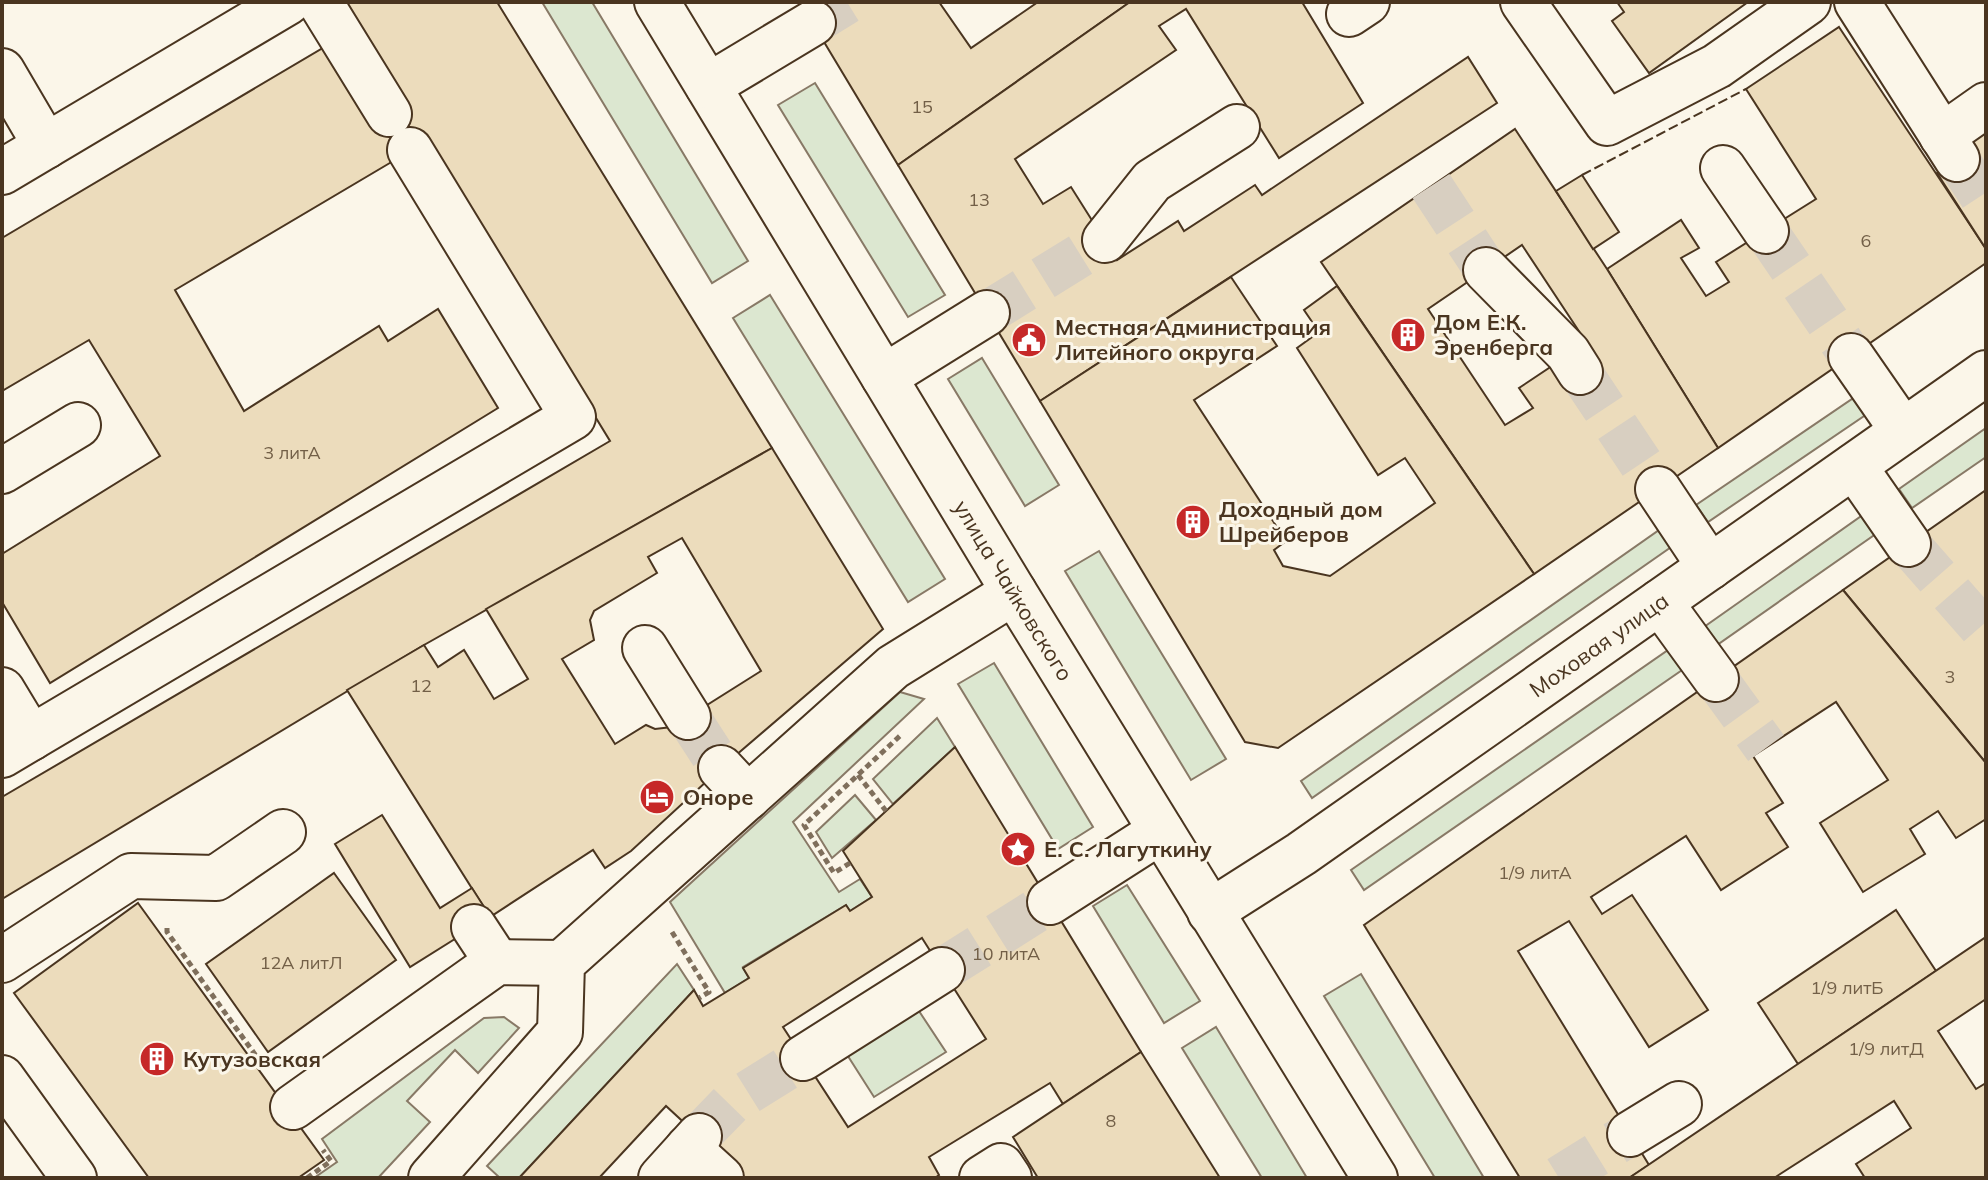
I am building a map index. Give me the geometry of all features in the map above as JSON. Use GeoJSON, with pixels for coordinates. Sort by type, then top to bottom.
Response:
{"type":"FeatureCollection","features":[{"type":"Feature","properties":{"kind":"street"},"geometry":{"type":"LineString","coordinates":[[2,172],[288,2]]}},
{"type":"Feature","properties":{"kind":"street"},"geometry":{"type":"LineString","coordinates":[[2,690],[17,746],[573,417],[320,2]]}},
{"type":"Feature","properties":{"kind":"street","name":"улица Чайковского"},"geometry":{"type":"LineString","coordinates":[[657,2],[1014,592],[1375,1178]]}},
{"type":"Feature","properties":{"kind":"street"},"geometry":{"type":"LineString","coordinates":[[1523,2],[1607,123],[1717,66],[1808,2]]}},
{"type":"Feature","properties":{"kind":"street"},"geometry":{"type":"LineString","coordinates":[[1857,2],[1950,147],[1986,105]]}},
{"type":"Feature","properties":{"kind":"street"},"geometry":{"type":"LineString","coordinates":[[708,86],[813,23]]}},
{"type":"Feature","properties":{"kind":"street"},"geometry":{"type":"LineString","coordinates":[[2,71],[46,146]]}},
{"type":"Feature","properties":{"kind":"street"},"geometry":{"type":"LineString","coordinates":[[1105,240],[1152,181],[1237,127]]}},
{"type":"Feature","properties":{"kind":"street"},"geometry":{"type":"LineString","coordinates":[[1723,168],[1766,231]]}},
{"type":"Feature","properties":{"kind":"street"},"geometry":{"type":"LineString","coordinates":[[1486,270],[1568,353],[1580,372]]}},
{"type":"Feature","properties":{"kind":"street"},"geometry":{"type":"LineString","coordinates":[[884,377],[987,313]]}},
{"type":"Feature","properties":{"kind":"street"},"geometry":{"type":"LineString","coordinates":[[1851,356],[1903,431]]}},
{"type":"Feature","properties":{"kind":"street","name":"Моховая улица"},"geometry":{"type":"LineString","coordinates":[[1210,912],[1301,854],[1986,373]]}},
{"type":"Feature","properties":{"kind":"street"},"geometry":{"type":"LineString","coordinates":[[2,471],[78,425]]}},
{"type":"Feature","properties":{"kind":"street"},"geometry":{"type":"LineString","coordinates":[[1854,466],[1908,544]]}},
{"type":"Feature","properties":{"kind":"street"},"geometry":{"type":"LineString","coordinates":[[1658,489],[1710,567]]}},
{"type":"Feature","properties":{"kind":"street"},"geometry":{"type":"LineString","coordinates":[[431,1178],[560,1032],[562,963],[646,889],[735,782],[893,667],[1014,592]]}},
{"type":"Feature","properties":{"kind":"street"},"geometry":{"type":"LineString","coordinates":[[1660,602],[1716,679]]}},
{"type":"Feature","properties":{"kind":"street"},"geometry":{"type":"LineString","coordinates":[[645,648],[688,717]]}},
{"type":"Feature","properties":{"kind":"street"},"geometry":{"type":"LineString","coordinates":[[1050,902],[1161,831]]}},
{"type":"Feature","properties":{"kind":"street"},"geometry":{"type":"LineString","coordinates":[[2,960],[131,876],[216,878],[283,832]]}},
{"type":"Feature","properties":{"kind":"street"},"geometry":{"type":"LineString","coordinates":[[293,1107],[486,944],[562,963]]}},
{"type":"Feature","properties":{"kind":"street"},"geometry":{"type":"LineString","coordinates":[[803,1058],[942,970]]}},
{"type":"Feature","properties":{"kind":"street"},"geometry":{"type":"LineString","coordinates":[[2,1078],[74,1178]]}},
{"type":"Feature","properties":{"kind":"street"},"geometry":{"type":"LineString","coordinates":[[1630,1134],[1679,1104]]}},
{"type":"Feature","properties":{"kind":"street"},"geometry":{"type":"LineString","coordinates":[[683,1154],[721,1178]]}},
{"type":"Feature","properties":{"kind":"street"},"geometry":{"type":"LineString","coordinates":[[982,1178],[1001,1166],[1009,1178]]}},
{"type":"Feature","properties":{"kind":"path"},"geometry":{"type":"LineString","coordinates":[[850,863],[834,873],[804,825],[903,732]]}},
{"type":"Feature","properties":{"kind":"path"},"geometry":{"type":"LineString","coordinates":[[858,775],[886,811]]}},
{"type":"Feature","properties":{"kind":"path"},"geometry":{"type":"LineString","coordinates":[[170,877],[167,932],[331,1161],[307,1178]]}},
{"type":"Feature","properties":{"kind":"path"},"geometry":{"type":"LineString","coordinates":[[646,889],[709,992],[699,998]]}},
{"type":"Feature","properties":{"kind":"green space"},"geometry":{"type":"Polygon","coordinates":[[[542,2],[592,2],[748,261],[712,283],[542,2]]]}},
{"type":"Feature","properties":{"kind":"green space"},"geometry":{"type":"Polygon","coordinates":[[[815,83],[945,295],[908,317],[778,105],[815,83]]]}},
{"type":"Feature","properties":{"kind":"green space"},"geometry":{"type":"Polygon","coordinates":[[[770,295],[945,579],[908,602],[733,318],[770,295]]]}},
{"type":"Feature","properties":{"kind":"green space"},"geometry":{"type":"Polygon","coordinates":[[[982,358],[1059,485],[1025,506],[948,379],[982,358]]]}},
{"type":"Feature","properties":{"kind":"green space"},"geometry":{"type":"Polygon","coordinates":[[[1855,397],[1867,414],[1708,522],[1696,505],[1855,397]]]}},
{"type":"Feature","properties":{"kind":"green space"},"geometry":{"type":"Polygon","coordinates":[[[1986,428],[1986,457],[1912,508],[1899,489],[1986,428]]]}},
{"type":"Feature","properties":{"kind":"green space"},"geometry":{"type":"Polygon","coordinates":[[[1867,512],[1880,531],[1717,645],[1704,627],[1867,512]]]}},
{"type":"Feature","properties":{"kind":"green space"},"geometry":{"type":"Polygon","coordinates":[[[1662,528],[1674,545],[1312,798],[1301,781],[1662,528]]]}},
{"type":"Feature","properties":{"kind":"green space"},"geometry":{"type":"Polygon","coordinates":[[[1099,551],[1226,759],[1191,780],[1065,571],[1099,551]]]}},
{"type":"Feature","properties":{"kind":"green space"},"geometry":{"type":"Polygon","coordinates":[[[1671,648],[1685,668],[1364,890],[1351,870],[1671,648]]]}},
{"type":"Feature","properties":{"kind":"green space"},"geometry":{"type":"Polygon","coordinates":[[[994,663],[1093,827],[1058,849],[958,684],[994,663]]]}},
{"type":"Feature","properties":{"kind":"green space"},"geometry":{"type":"Polygon","coordinates":[[[900,692],[924,699],[793,822],[839,892],[860,879],[872,897],[850,911],[846,905],[743,967],[749,978],[725,993],[670,902],[900,692]]]}},
{"type":"Feature","properties":{"kind":"green space"},"geometry":{"type":"Polygon","coordinates":[[[937,718],[955,747],[893,804],[873,779],[937,718]]]}},
{"type":"Feature","properties":{"kind":"green space"},"geometry":{"type":"Polygon","coordinates":[[[855,795],[876,820],[832,858],[816,832],[855,795]]]}},
{"type":"Feature","properties":{"kind":"green space"},"geometry":{"type":"Polygon","coordinates":[[[1127,885],[1200,1001],[1164,1023],[1093,906],[1127,885]]]}},
{"type":"Feature","properties":{"kind":"green space"},"geometry":{"type":"Polygon","coordinates":[[[677,964],[694,990],[519,1178],[500,1178],[487,1166],[677,964]]]}},
{"type":"Feature","properties":{"kind":"green space"},"geometry":{"type":"Polygon","coordinates":[[[1361,974],[1484,1178],[1435,1178],[1324,996],[1361,974]]]}},
{"type":"Feature","properties":{"kind":"green space"},"geometry":{"type":"Polygon","coordinates":[[[917,1008],[946,1052],[874,1097],[846,1053],[917,1008]]]}},
{"type":"Feature","properties":{"kind":"green space"},"geometry":{"type":"Polygon","coordinates":[[[504,1017],[519,1028],[478,1073],[455,1050],[407,1101],[430,1122],[378,1178],[314,1178],[337,1162],[322,1139],[484,1018],[504,1017]]]}},
{"type":"Feature","properties":{"kind":"green space"},"geometry":{"type":"Polygon","coordinates":[[[1216,1027],[1307,1178],[1262,1178],[1182,1048],[1216,1027]]]}},
{"type":"Feature","properties":{"kind":"building"},"geometry":{"type":"Polygon","coordinates":[[[342,2],[497,2],[772,448],[424,645],[2,899],[2,797],[610,441],[427,141],[175,290],[244,411],[379,326],[388,341],[438,309],[498,408],[50,683],[2,602],[2,554],[160,456],[89,340],[2,391],[2,238],[326,46],[342,2]]]}},
{"type":"Feature","properties":{"kind":"building"},"geometry":{"type":"Polygon","coordinates":[[[800,2],[939,2],[971,48],[1038,2],[1130,2],[898,165],[800,2]]]}},
{"type":"Feature","properties":{"kind":"building"},"geometry":{"type":"Polygon","coordinates":[[[1130,2],[1302,2],[1363,103],[1279,158],[1186,9],[1159,26],[1176,50],[1015,159],[1043,204],[1071,187],[1117,260],[1178,221],[1184,231],[1255,185],[1262,195],[1468,57],[1497,103],[1040,401],[898,165],[1130,2]]]}},
{"type":"Feature","properties":{"kind":"building"},"geometry":{"type":"Polygon","coordinates":[[[1617,2],[1748,2],[1649,73],[1612,21],[1624,12],[1617,2]]]}},
{"type":"Feature","properties":{"kind":"building"},"geometry":{"type":"Polygon","coordinates":[[[1839,27],[1986,249],[1986,263],[1718,448],[1607,269],[1681,220],[1699,248],[1681,258],[1706,296],[1729,282],[1716,262],[1816,199],[1746,89],[1839,27]]]}},
{"type":"Feature","properties":{"kind":"building"},"geometry":{"type":"Polygon","coordinates":[[[1986,127],[1986,249],[1937,173],[1974,148],[1971,136],[1986,127]]]}},
{"type":"Feature","properties":{"kind":"building","name":"Дом Е.К. Эренберга"},"geometry":{"type":"Polygon","coordinates":[[[1515,129],[1607,269],[1718,448],[1534,574],[1321,262],[1515,129]],[[1522,245],[1428,309],[1505,425],[1533,408],[1519,388],[1558,362],[1598,360],[1522,245]]]}},
{"type":"Feature","properties":{"kind":"building"},"geometry":{"type":"Polygon","coordinates":[[[1582,175],[1619,232],[1593,249],[1556,191],[1582,175]]]}},
{"type":"Feature","properties":{"kind":"building","name":"Доходный дом Шрейберов"},"geometry":{"type":"Polygon","coordinates":[[[1231,277],[1277,346],[1194,400],[1286,541],[1274,550],[1283,566],[1330,576],[1435,503],[1405,458],[1378,475],[1297,348],[1319,332],[1304,310],[1337,286],[1534,574],[1278,748],[1245,742],[1040,401],[1231,277]]]}},
{"type":"Feature","properties":{"kind":"building"},"geometry":{"type":"Polygon","coordinates":[[[772,448],[883,629],[721,768],[631,851],[605,868],[593,850],[490,917],[347,690],[424,645],[438,667],[464,650],[494,699],[528,679],[486,609],[772,448]],[[682,538],[648,557],[657,573],[594,611],[590,620],[594,640],[562,659],[615,744],[646,725],[655,729],[672,727],[761,671],[682,538]]]}},
{"type":"Feature","properties":{"kind":"building"},"geometry":{"type":"Polygon","coordinates":[[[1986,490],[1986,763],[1843,590],[1986,490]]]}},
{"type":"Feature","properties":{"kind":"building"},"geometry":{"type":"Polygon","coordinates":[[[1843,590],[1986,763],[1986,819],[1956,838],[1938,811],[1910,829],[1925,854],[1863,892],[1820,823],[1888,780],[1836,702],[1753,756],[1783,803],[1766,813],[1788,847],[1721,890],[1686,836],[1591,897],[1602,914],[1632,895],[1708,1010],[1649,1047],[1569,921],[1518,951],[1649,1165],[1629,1178],[1520,1178],[1364,925],[1843,590]]]}},
{"type":"Feature","properties":{"kind":"building"},"geometry":{"type":"Polygon","coordinates":[[[955,747],[1141,1052],[1063,1104],[1050,1083],[929,1157],[939,1175],[935,1178],[744,1178],[666,1106],[599,1178],[519,1178],[694,990],[703,1006],[749,978],[743,968],[846,905],[850,911],[872,897],[843,851],[955,747]],[[922,938],[783,1027],[848,1127],[986,1039],[922,938]]]}},
{"type":"Feature","properties":{"kind":"building"},"geometry":{"type":"Polygon","coordinates":[[[382,815],[440,908],[472,888],[488,913],[458,937],[410,967],[335,844],[382,815]]]}},
{"type":"Feature","properties":{"kind":"building"},"geometry":{"type":"Polygon","coordinates":[[[334,873],[396,960],[268,1052],[206,964],[334,873]]]}},
{"type":"Feature","properties":{"kind":"building","name":"Кутузовская"},"geometry":{"type":"Polygon","coordinates":[[[138,903],[324,1160],[298,1178],[149,1178],[14,993],[138,903]]]}},
{"type":"Feature","properties":{"kind":"building"},"geometry":{"type":"Polygon","coordinates":[[[1896,910],[1936,971],[1798,1064],[1758,1003],[1896,910]]]}},
{"type":"Feature","properties":{"kind":"building"},"geometry":{"type":"Polygon","coordinates":[[[1986,937],[1986,999],[1938,1031],[1976,1089],[1986,1083],[1986,1178],[1865,1178],[1856,1164],[1911,1128],[1894,1101],[1774,1178],[1629,1178],[1986,937]]]}},
{"type":"Feature","properties":{"kind":"building"},"geometry":{"type":"Polygon","coordinates":[[[1141,1052],[1220,1178],[1038,1178],[1013,1137],[1141,1052]]]}},
{"type":"Feature","properties":{"kind":"tunnel"},"geometry":{"type":"LineString","coordinates":[[813,23],[847,2]]}},
{"type":"Feature","properties":{"kind":"tunnel"},"geometry":{"type":"LineString","coordinates":[[1957,159],[1986,203]]}},
{"type":"Feature","properties":{"kind":"tunnel"},"geometry":{"type":"LineString","coordinates":[[1431,186],[1486,270]]}},
{"type":"Feature","properties":{"kind":"tunnel"},"geometry":{"type":"LineString","coordinates":[[1766,231],[1851,356]]}},
{"type":"Feature","properties":{"kind":"tunnel"},"geometry":{"type":"LineString","coordinates":[[987,313],[1105,240]]}},
{"type":"Feature","properties":{"kind":"tunnel"},"geometry":{"type":"LineString","coordinates":[[1580,372],[1658,489]]}},
{"type":"Feature","properties":{"kind":"tunnel"},"geometry":{"type":"LineString","coordinates":[[1908,544],[1986,633]]}},
{"type":"Feature","properties":{"kind":"tunnel"},"geometry":{"type":"LineString","coordinates":[[1716,679],[1766,748]]}},
{"type":"Feature","properties":{"kind":"tunnel"},"geometry":{"type":"LineString","coordinates":[[688,717],[721,768]]}},
{"type":"Feature","properties":{"kind":"tunnel"},"geometry":{"type":"LineString","coordinates":[[942,970],[1050,902]]}},
{"type":"Feature","properties":{"kind":"tunnel"},"geometry":{"type":"LineString","coordinates":[[699,1136],[731,1103],[803,1058]]}},
{"type":"Feature","properties":{"kind":"tunnel"},"geometry":{"type":"LineString","coordinates":[[1559,1178],[1630,1134]]}},
{"type":"Feature","properties":{"kind":"fence"},"geometry":{"type":"LineString","coordinates":[[1582,175],[1746,89]]}},
{"type":"Feature","properties":{"kind":"place","name":"Дом Е.К. Эренберга"},"geometry":{"type":"Point","coordinates":[1408,335]}},
{"type":"Feature","properties":{"kind":"place","name":"Местная Администрация Литейного округа"},"geometry":{"type":"Point","coordinates":[1029,340]}},
{"type":"Feature","properties":{"kind":"place","name":"Доходный дом Шрейберов"},"geometry":{"type":"Point","coordinates":[1193,522]}},
{"type":"Feature","properties":{"kind":"place","name":"Оноре"},"geometry":{"type":"Point","coordinates":[657,797]}},
{"type":"Feature","properties":{"kind":"place","name":"Е. С. Лагуткину"},"geometry":{"type":"Point","coordinates":[1018,849]}},
{"type":"Feature","properties":{"kind":"place","name":"Кутузовская"},"geometry":{"type":"Point","coordinates":[157,1059]}}]}
